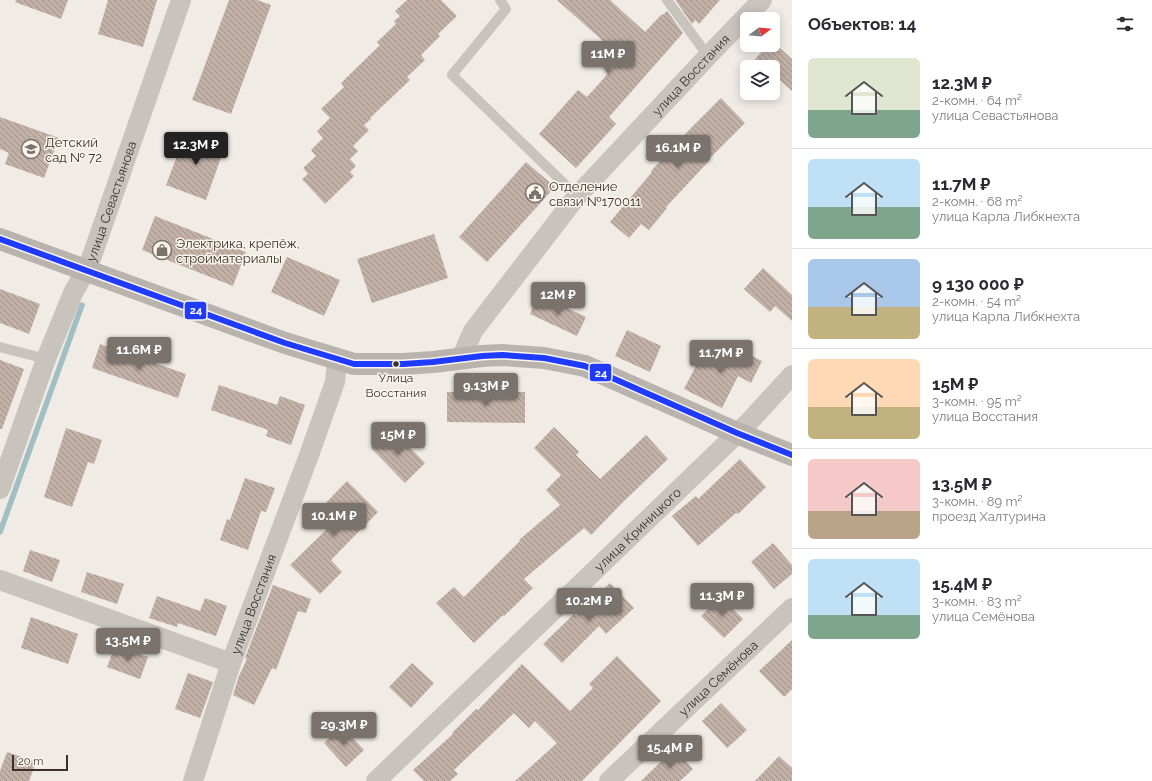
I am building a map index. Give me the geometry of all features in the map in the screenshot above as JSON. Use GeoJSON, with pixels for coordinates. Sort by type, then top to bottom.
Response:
{"type":"FeatureCollection","features":[{"type":"Feature","properties":{"kind":"main road"},"geometry":{"type":"LineString","coordinates":[[0,239],[285,343],[354,364],[391,365],[496,356],[523,356],[565,361],[585,366],[737,433],[792,455]]}},
{"type":"Feature","properties":{"kind":"street","name":"улица Севастьянова"},"geometry":{"type":"LineString","coordinates":[[0,489],[46,359],[73,293],[86,270],[182,0]]}},
{"type":"Feature","properties":{"kind":"street","name":"улица Восстания"},"geometry":{"type":"LineString","coordinates":[[461,359],[473,331],[577,196],[762,0]]}},
{"type":"Feature","properties":{"kind":"street","name":"улица Восстания"},"geometry":{"type":"LineString","coordinates":[[193,781],[231,663],[335,382],[337,360]]}},
{"type":"Feature","properties":{"kind":"street","name":"улица Криницкого"},"geometry":{"type":"LineString","coordinates":[[376,781],[748,423],[792,374]]}},
{"type":"Feature","properties":{"kind":"street"},"geometry":{"type":"LineString","coordinates":[[0,580],[231,663]]}},
{"type":"Feature","properties":{"kind":"street","name":"улица Семёнова"},"geometry":{"type":"LineString","coordinates":[[609,781],[792,608]]}},
{"type":"Feature","properties":{"kind":"lane"},"geometry":{"type":"LineString","coordinates":[[500,0],[506,9],[452,75],[577,196]]}},
{"type":"Feature","properties":{"kind":"lane"},"geometry":{"type":"LineString","coordinates":[[667,0],[708,56]]}},
{"type":"Feature","properties":{"kind":"lane"},"geometry":{"type":"LineString","coordinates":[[0,347],[46,359]]}},
{"type":"Feature","properties":{"kind":"building"},"geometry":{"type":"Polygon","coordinates":[[[16,0],[68,0],[61,19],[15,2],[16,0]]]}},
{"type":"Feature","properties":{"kind":"building"},"geometry":{"type":"Polygon","coordinates":[[[108,0],[157,0],[143,47],[98,34],[108,0]]]}},
{"type":"Feature","properties":{"kind":"building"},"geometry":{"type":"Polygon","coordinates":[[[229,0],[257,0],[271,5],[231,114],[192,100],[229,0]]]}},
{"type":"Feature","properties":{"kind":"building"},"geometry":{"type":"Polygon","coordinates":[[[407,0],[441,0],[457,16],[438,34],[440,36],[421,55],[425,60],[407,77],[410,80],[364,125],[369,130],[353,146],[358,151],[350,159],[356,166],[350,172],[354,176],[325,204],[302,179],[308,174],[303,168],[316,156],[311,150],[323,138],[317,131],[330,118],[321,109],[344,87],[341,83],[380,45],[377,42],[396,24],[394,21],[400,16],[395,11],[407,0]]]}},
{"type":"Feature","properties":{"kind":"building"},"geometry":{"type":"Polygon","coordinates":[[[557,0],[610,0],[645,32],[662,14],[663,15],[667,11],[683,33],[609,117],[616,124],[576,168],[539,134],[578,90],[587,97],[622,58],[557,0]]]}},
{"type":"Feature","properties":{"kind":"building"},"geometry":{"type":"Polygon","coordinates":[[[676,0],[720,0],[699,24],[695,20],[692,24],[676,0]]]}},
{"type":"Feature","properties":{"kind":"building"},"geometry":{"type":"Polygon","coordinates":[[[780,48],[792,59],[792,91],[780,80],[780,60],[755,59],[762,52],[780,52],[780,48]]]}},
{"type":"Feature","properties":{"kind":"building"},"geometry":{"type":"Polygon","coordinates":[[[721,98],[745,123],[708,160],[709,161],[666,207],[667,208],[649,230],[641,224],[629,238],[610,222],[652,172],[651,171],[721,98]]]}},
{"type":"Feature","properties":{"kind":"building"},"geometry":{"type":"Polygon","coordinates":[[[0,117],[59,138],[44,178],[5,164],[9,153],[0,149],[0,117]]]}},
{"type":"Feature","properties":{"kind":"building"},"geometry":{"type":"Polygon","coordinates":[[[186,132],[225,146],[206,200],[166,185],[186,132]]]}},
{"type":"Feature","properties":{"kind":"building"},"geometry":{"type":"Polygon","coordinates":[[[526,162],[555,187],[487,262],[459,237],[526,162]]]}},
{"type":"Feature","properties":{"kind":"building"},"geometry":{"type":"Polygon","coordinates":[[[155,216],[246,252],[233,286],[142,250],[155,216]]]}},
{"type":"Feature","properties":{"kind":"building"},"geometry":{"type":"Polygon","coordinates":[[[434,234],[448,278],[372,303],[357,259],[434,234]]]}},
{"type":"Feature","properties":{"kind":"building"},"geometry":{"type":"Polygon","coordinates":[[[287,257],[340,280],[324,316],[271,292],[287,257]]]}},
{"type":"Feature","properties":{"kind":"building"},"geometry":{"type":"Polygon","coordinates":[[[763,268],[792,295],[792,321],[775,306],[770,312],[744,289],[763,268]]]}},
{"type":"Feature","properties":{"kind":"building"},"geometry":{"type":"Polygon","coordinates":[[[0,289],[40,304],[29,334],[0,323],[0,289]]]}},
{"type":"Feature","properties":{"kind":"building"},"geometry":{"type":"Polygon","coordinates":[[[538,295],[586,317],[577,336],[530,314],[538,295]]]}},
{"type":"Feature","properties":{"kind":"building"},"geometry":{"type":"Polygon","coordinates":[[[627,330],[661,346],[650,372],[615,356],[627,330]]]}},
{"type":"Feature","properties":{"kind":"building"},"geometry":{"type":"Polygon","coordinates":[[[100,344],[186,374],[178,398],[92,368],[100,344]]]}},
{"type":"Feature","properties":{"kind":"building"},"geometry":{"type":"Polygon","coordinates":[[[727,344],[762,361],[751,383],[738,376],[722,408],[684,389],[704,350],[720,358],[727,344]]]}},
{"type":"Feature","properties":{"kind":"building"},"geometry":{"type":"Polygon","coordinates":[[[0,360],[24,369],[2,429],[0,429],[0,360]]]}},
{"type":"Feature","properties":{"kind":"building"},"geometry":{"type":"Polygon","coordinates":[[[219,385],[277,405],[280,396],[305,405],[291,445],[266,436],[268,430],[211,410],[219,385]]]}},
{"type":"Feature","properties":{"kind":"building"},"geometry":{"type":"Polygon","coordinates":[[[447,392],[525,392],[525,423],[447,422],[447,392]]]}},
{"type":"Feature","properties":{"kind":"building"},"geometry":{"type":"Polygon","coordinates":[[[554,427],[579,452],[576,455],[600,479],[646,435],[668,459],[591,535],[584,528],[524,579],[533,588],[474,643],[436,603],[454,587],[464,597],[520,541],[519,540],[560,505],[546,490],[561,475],[534,448],[554,427]]]}},
{"type":"Feature","properties":{"kind":"building"},"geometry":{"type":"Polygon","coordinates":[[[66,428],[102,440],[94,464],[88,462],[72,507],[44,497],[66,428]]]}},
{"type":"Feature","properties":{"kind":"building"},"geometry":{"type":"Polygon","coordinates":[[[391,428],[425,463],[405,483],[371,448],[391,428]]]}},
{"type":"Feature","properties":{"kind":"building"},"geometry":{"type":"Polygon","coordinates":[[[740,459],[766,487],[738,514],[736,513],[698,546],[672,516],[696,496],[698,499],[740,459]]]}},
{"type":"Feature","properties":{"kind":"building"},"geometry":{"type":"Polygon","coordinates":[[[245,478],[275,488],[266,512],[261,511],[248,550],[220,540],[227,519],[230,520],[245,478]]]}},
{"type":"Feature","properties":{"kind":"building"},"geometry":{"type":"Polygon","coordinates":[[[347,481],[378,512],[331,560],[342,572],[320,594],[290,565],[332,524],[319,510],[347,481]]]}},
{"type":"Feature","properties":{"kind":"building"},"geometry":{"type":"Polygon","coordinates":[[[773,543],[792,565],[792,574],[774,589],[751,562],[773,543]]]}},
{"type":"Feature","properties":{"kind":"building"},"geometry":{"type":"Polygon","coordinates":[[[30,550],[60,560],[52,582],[23,571],[30,550]]]}},
{"type":"Feature","properties":{"kind":"building"},"geometry":{"type":"Polygon","coordinates":[[[87,572],[124,584],[117,604],[81,592],[87,572]]]}},
{"type":"Feature","properties":{"kind":"building"},"geometry":{"type":"Polygon","coordinates":[[[610,583],[634,608],[606,634],[599,626],[562,663],[543,644],[574,614],[576,616],[610,583]]]}},
{"type":"Feature","properties":{"kind":"building"},"geometry":{"type":"Polygon","coordinates":[[[273,585],[311,599],[306,613],[298,611],[276,670],[272,668],[254,705],[233,695],[239,676],[247,659],[245,658],[273,585]]]}},
{"type":"Feature","properties":{"kind":"building"},"geometry":{"type":"Polygon","coordinates":[[[157,596],[200,611],[205,598],[227,606],[216,636],[178,623],[177,627],[149,618],[157,596]]]}},
{"type":"Feature","properties":{"kind":"building"},"geometry":{"type":"Polygon","coordinates":[[[721,597],[743,619],[724,638],[701,616],[721,597]]]}},
{"type":"Feature","properties":{"kind":"building"},"geometry":{"type":"Polygon","coordinates":[[[31,617],[78,634],[68,664],[21,648],[31,617]]]}},
{"type":"Feature","properties":{"kind":"building"},"geometry":{"type":"Polygon","coordinates":[[[792,640],[792,689],[784,697],[759,671],[792,640]]]}},
{"type":"Feature","properties":{"kind":"building"},"geometry":{"type":"Polygon","coordinates":[[[115,646],[148,657],[140,679],[107,667],[115,646]]]}},
{"type":"Feature","properties":{"kind":"building"},"geometry":{"type":"Polygon","coordinates":[[[617,656],[661,701],[582,781],[515,781],[557,743],[535,721],[529,728],[514,713],[454,770],[458,774],[450,781],[424,781],[413,770],[453,734],[452,733],[476,709],[478,710],[522,664],[570,711],[593,688],[589,684],[617,656]]]}},
{"type":"Feature","properties":{"kind":"building"},"geometry":{"type":"Polygon","coordinates":[[[412,663],[434,683],[411,708],[389,687],[412,663]]]}},
{"type":"Feature","properties":{"kind":"building"},"geometry":{"type":"Polygon","coordinates":[[[188,673],[213,682],[200,718],[175,709],[188,673]]]}},
{"type":"Feature","properties":{"kind":"building"},"geometry":{"type":"Polygon","coordinates":[[[721,703],[747,730],[727,748],[702,721],[721,703]]]}},
{"type":"Feature","properties":{"kind":"building"},"geometry":{"type":"Polygon","coordinates":[[[342,726],[364,750],[346,767],[324,743],[342,726]]]}},
{"type":"Feature","properties":{"kind":"building"},"geometry":{"type":"Polygon","coordinates":[[[674,749],[693,769],[680,781],[641,781],[674,749]]]}},
{"type":"Feature","properties":{"kind":"building"},"geometry":{"type":"Polygon","coordinates":[[[7,752],[36,762],[29,781],[0,781],[0,771],[7,752]]]}},
{"type":"Feature","properties":{"kind":"building"},"geometry":{"type":"Polygon","coordinates":[[[779,756],[792,768],[792,781],[755,781],[779,756]]]}},
{"type":"Feature","properties":{"kind":"waterway"},"geometry":{"type":"LineString","coordinates":[[0,532],[82,305]]}},
{"type":"Feature","properties":{"kind":"transit line","name":"24"},"geometry":{"type":"LineString","coordinates":[[0,239],[285,343],[354,364],[403,364],[502,355],[544,358],[585,366],[737,433],[792,455]]}},
{"type":"Feature","properties":{"kind":"place","name":"Детский сад № 72"},"geometry":{"type":"Point","coordinates":[31,149]}},
{"type":"Feature","properties":{"kind":"place","name":"Отделение связи №170011"},"geometry":{"type":"Point","coordinates":[535,193]}},
{"type":"Feature","properties":{"kind":"place","name":"Электрика, крепёж, стройматериалы"},"geometry":{"type":"Point","coordinates":[162,250]}},
{"type":"Feature","properties":{"kind":"place","name":"Улица Восстания"},"geometry":{"type":"Point","coordinates":[396,364]}}]}
